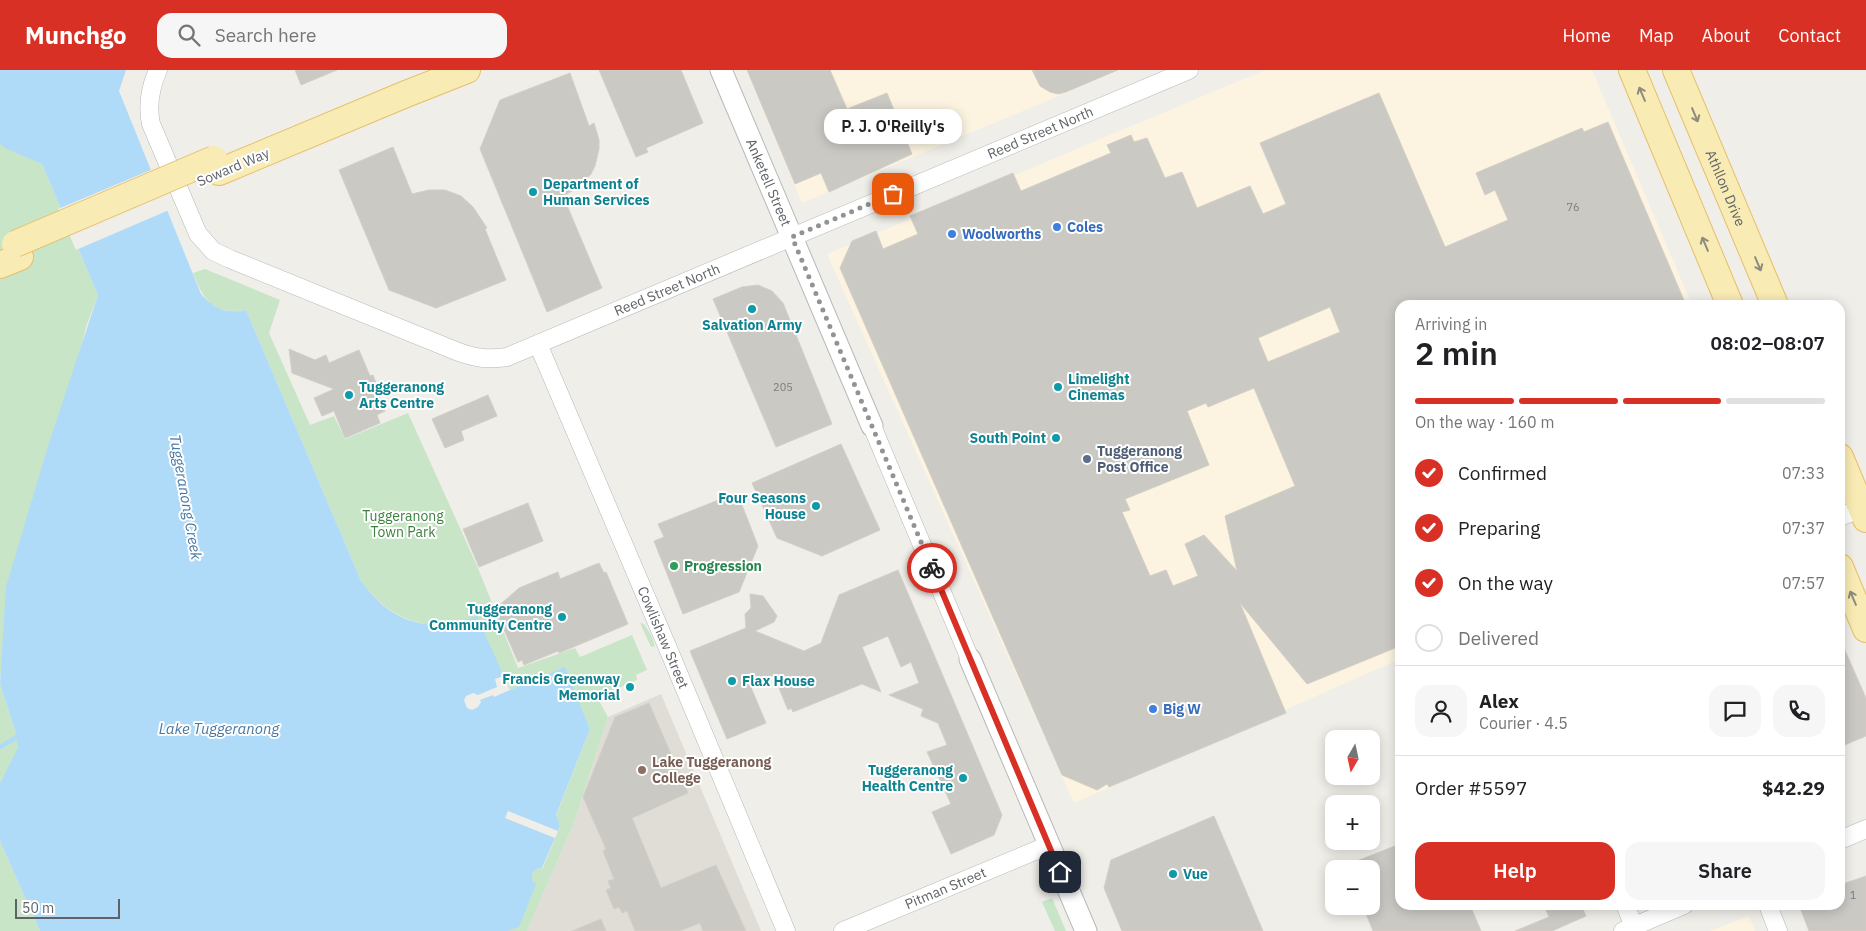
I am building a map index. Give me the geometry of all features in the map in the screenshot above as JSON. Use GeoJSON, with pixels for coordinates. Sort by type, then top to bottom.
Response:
{"type":"FeatureCollection","features":[{"type":"Feature","properties":{"kind":"main road","name":"Soward Way"},"geometry":{"type":"LineString","coordinates":[[9,254],[216,166],[425,70]]}},
{"type":"Feature","properties":{"kind":"main road","name":"Soward Way"},"geometry":{"type":"LineString","coordinates":[[216,166],[467,70]]}},
{"type":"Feature","properties":{"kind":"main road"},"geometry":{"type":"LineString","coordinates":[[1632,70],[1728,300]]}},
{"type":"Feature","properties":{"kind":"main road","name":"Athllon Drive"},"geometry":{"type":"LineString","coordinates":[[1676,70],[1773,300]]}},
{"type":"Feature","properties":{"kind":"main road"},"geometry":{"type":"LineString","coordinates":[[1845,472],[1858,512]]}},
{"type":"Feature","properties":{"kind":"main road"},"geometry":{"type":"LineString","coordinates":[[1845,579],[1866,629]]}},
{"type":"Feature","properties":{"kind":"street","name":"Reed Street North"},"geometry":{"type":"LineString","coordinates":[[158,70],[149,99],[148,111],[151,124],[198,234],[214,250],[230,259],[456,351],[481,359],[507,357],[1189,70]]}},
{"type":"Feature","properties":{"kind":"street","name":"Anketell Street"},"geometry":{"type":"LineString","coordinates":[[721,70],[1086,931]]}},
{"type":"Feature","properties":{"kind":"street","name":"Cowlishaw Street"},"geometry":{"type":"LineString","coordinates":[[538,344],[786,931]]}},
{"type":"Feature","properties":{"kind":"street"},"geometry":{"type":"LineString","coordinates":[[1845,838],[1866,828]]}},
{"type":"Feature","properties":{"kind":"street","name":"Pitman Street"},"geometry":{"type":"LineString","coordinates":[[842,931],[1049,845]]}},
{"type":"Feature","properties":{"kind":"street"},"geometry":{"type":"LineString","coordinates":[[1626,910],[1629,929],[1673,910]]}},
{"type":"Feature","properties":{"kind":"street"},"geometry":{"type":"LineString","coordinates":[[1770,910],[1778,931]]}},
{"type":"Feature","properties":{"kind":"shaded area"},"geometry":{"type":"Polygon","coordinates":[[[746,70],[1121,70],[802,203],[746,70]]]}},
{"type":"Feature","properties":{"kind":"shaded area"},"geometry":{"type":"Polygon","coordinates":[[[1265,70],[1592,70],[1690,300],[1395,300],[1395,661],[1074,803],[827,254],[1265,70]]]}},
{"type":"Feature","properties":{"kind":"shaded area","name":"Lake Tuggeranong College"},"geometry":{"type":"Polygon","coordinates":[[[661,694],[761,931],[527,931],[574,823],[608,717],[661,694]]]}},
{"type":"Feature","properties":{"kind":"shaded area"},"geometry":{"type":"Polygon","coordinates":[[[1749,916],[1755,931],[1710,931],[1749,916]]]}},
{"type":"Feature","properties":{"kind":"green space"},"geometry":{"type":"Polygon","coordinates":[[[0,70],[98,295],[86,327],[0,677],[0,70]]]}},
{"type":"Feature","properties":{"kind":"green space","name":"Tuggeranong Town Park"},"geometry":{"type":"Polygon","coordinates":[[[205,269],[280,300],[269,333],[310,425],[334,416],[345,439],[408,413],[478,568],[518,668],[575,648],[580,657],[632,635],[647,670],[636,675],[637,680],[597,697],[608,717],[574,823],[527,931],[509,931],[519,927],[534,882],[532,873],[536,869],[543,868],[560,826],[556,816],[590,729],[565,668],[510,690],[503,676],[459,623],[443,625],[416,622],[392,611],[371,593],[361,581],[246,310],[225,310],[211,304],[201,291],[193,273],[205,269]]]}},
{"type":"Feature","properties":{"kind":"green space"},"geometry":{"type":"Polygon","coordinates":[[[640,623],[644,624],[655,646],[651,647],[640,623]]]}},
{"type":"Feature","properties":{"kind":"green space"},"geometry":{"type":"Polygon","coordinates":[[[0,684],[19,748],[0,783],[0,684]]]}},
{"type":"Feature","properties":{"kind":"green space"},"geometry":{"type":"Polygon","coordinates":[[[0,841],[40,931],[0,931],[0,841]]]}},
{"type":"Feature","properties":{"kind":"green space"},"geometry":{"type":"Polygon","coordinates":[[[1052,898],[1066,931],[1055,931],[1042,902],[1052,898]]]}},
{"type":"Feature","properties":{"kind":"water","name":"Lake Tuggeranong"},"geometry":{"type":"Polygon","coordinates":[[[0,70],[126,70],[119,91],[201,294],[216,307],[226,311],[246,310],[361,581],[373,596],[386,607],[399,616],[412,621],[442,624],[477,616],[510,690],[565,667],[590,729],[556,815],[560,826],[542,868],[536,869],[532,873],[532,880],[536,884],[519,927],[509,931],[40,931],[0,841],[0,783],[18,748],[15,730],[0,684],[6,587],[48,446],[98,295],[42,164],[0,144],[0,70]]]}},
{"type":"Feature","properties":{"kind":"pier"},"geometry":{"type":"Polygon","coordinates":[[[153,169],[169,210],[76,250],[58,209],[153,169]]]}},
{"type":"Feature","properties":{"kind":"pier"},"geometry":{"type":"Polygon","coordinates":[[[503,676],[510,690],[494,697],[493,695],[480,700],[481,702],[478,707],[472,710],[467,708],[464,700],[466,696],[473,693],[478,695],[497,687],[495,679],[503,676]]]}},
{"type":"Feature","properties":{"kind":"pier"},"geometry":{"type":"Polygon","coordinates":[[[508,811],[558,831],[555,838],[505,818],[508,811]]]}},
{"type":"Feature","properties":{"kind":"building"},"geometry":{"type":"Polygon","coordinates":[[[295,70],[337,70],[301,85],[295,70]]]}},
{"type":"Feature","properties":{"kind":"building"},"geometry":{"type":"Polygon","coordinates":[[[599,70],[681,70],[703,123],[646,148],[648,152],[636,157],[599,70]]]}},
{"type":"Feature","properties":{"kind":"building"},"geometry":{"type":"Polygon","coordinates":[[[747,70],[830,70],[847,109],[887,93],[912,154],[829,192],[821,173],[795,184],[747,70]]]}},
{"type":"Feature","properties":{"kind":"building"},"geometry":{"type":"Polygon","coordinates":[[[1032,70],[1118,70],[1058,94],[1040,86],[1032,70]]]}},
{"type":"Feature","properties":{"kind":"building"},"geometry":{"type":"Polygon","coordinates":[[[570,73],[589,126],[594,123],[599,140],[599,149],[591,174],[579,187],[563,196],[602,288],[547,312],[480,149],[500,100],[570,73]]]}},
{"type":"Feature","properties":{"kind":"building","name":"South Point"},"geometry":{"type":"Polygon","coordinates":[[[1379,93],[1445,247],[1508,220],[1495,190],[1485,195],[1476,173],[1582,128],[1584,132],[1608,122],[1684,300],[1395,300],[1395,648],[1307,684],[1240,603],[1286,713],[1109,787],[1107,784],[1097,790],[1062,775],[840,268],[852,241],[876,231],[883,249],[918,234],[910,216],[1013,173],[1021,191],[1111,153],[1107,145],[1131,135],[1134,142],[1147,138],[1165,178],[1182,172],[1197,208],[1250,186],[1263,214],[1286,204],[1260,143],[1379,93]],[[1330,307],[1258,338],[1268,362],[1340,332],[1330,307]],[[1254,388],[1208,407],[1206,403],[1187,411],[1209,465],[1125,499],[1130,510],[1122,512],[1150,576],[1166,570],[1173,586],[1198,576],[1185,544],[1204,535],[1237,571],[1225,516],[1295,486],[1254,388]]]}},
{"type":"Feature","properties":{"kind":"building"},"geometry":{"type":"Polygon","coordinates":[[[393,147],[412,194],[429,190],[445,190],[461,196],[473,207],[487,228],[485,229],[506,280],[436,308],[389,290],[339,170],[393,147]]]}},
{"type":"Feature","properties":{"kind":"building"},"geometry":{"type":"Polygon","coordinates":[[[758,285],[772,291],[783,303],[832,424],[776,447],[713,299],[742,287],[758,285]]]}},
{"type":"Feature","properties":{"kind":"building","name":"Tuggeranong Arts Centre"},"geometry":{"type":"Polygon","coordinates":[[[289,349],[315,360],[326,355],[329,363],[359,350],[370,376],[373,375],[377,386],[375,387],[385,411],[377,415],[380,423],[345,438],[334,411],[322,416],[314,398],[334,389],[292,373],[289,349]]]}},
{"type":"Feature","properties":{"kind":"building"},"geometry":{"type":"Polygon","coordinates":[[[488,395],[497,416],[461,431],[464,440],[445,448],[432,419],[488,395]]]}},
{"type":"Feature","properties":{"kind":"building","name":"Four Seasons House"},"geometry":{"type":"Polygon","coordinates":[[[841,444],[880,530],[822,556],[777,538],[752,483],[841,444]]]}},
{"type":"Feature","properties":{"kind":"building"},"geometry":{"type":"Polygon","coordinates":[[[731,495],[734,503],[740,500],[758,546],[739,592],[683,614],[654,541],[664,537],[658,524],[731,495]]]}},
{"type":"Feature","properties":{"kind":"building"},"geometry":{"type":"Polygon","coordinates":[[[528,503],[543,541],[479,567],[463,529],[528,503]]]}},
{"type":"Feature","properties":{"kind":"building","name":"Tuggeranong Community Centre"},"geometry":{"type":"Polygon","coordinates":[[[599,563],[604,573],[606,572],[628,624],[559,653],[558,651],[524,665],[522,660],[518,662],[495,609],[519,588],[558,572],[560,579],[599,563]]]}},
{"type":"Feature","properties":{"kind":"building"},"geometry":{"type":"Polygon","coordinates":[[[898,570],[1002,815],[994,835],[951,854],[932,812],[951,804],[927,752],[947,745],[938,723],[921,716],[923,709],[889,695],[919,683],[911,662],[901,667],[888,636],[862,647],[881,692],[862,684],[793,712],[791,708],[788,710],[774,676],[750,685],[766,723],[727,739],[690,651],[746,628],[745,614],[751,608],[750,594],[763,596],[777,616],[774,622],[755,631],[804,651],[821,643],[839,595],[898,570]]]}},
{"type":"Feature","properties":{"kind":"building"},"geometry":{"type":"Polygon","coordinates":[[[1845,650],[1866,698],[1866,736],[1845,745],[1845,650]]]}},
{"type":"Feature","properties":{"kind":"building"},"geometry":{"type":"Polygon","coordinates":[[[649,703],[688,793],[632,818],[661,888],[716,865],[746,931],[703,931],[700,923],[680,931],[635,931],[627,911],[622,913],[619,907],[614,909],[606,890],[611,888],[608,881],[614,879],[603,851],[606,849],[583,797],[615,717],[649,703]]]}},
{"type":"Feature","properties":{"kind":"building","name":"Vue"},"geometry":{"type":"Polygon","coordinates":[[[1214,816],[1263,931],[1122,931],[1104,888],[1111,860],[1214,816]]]}},
{"type":"Feature","properties":{"kind":"building"},"geometry":{"type":"Polygon","coordinates":[[[1395,846],[1395,910],[1472,910],[1481,931],[1373,931],[1367,915],[1380,915],[1380,860],[1359,860],[1395,846]]]}},
{"type":"Feature","properties":{"kind":"building"},"geometry":{"type":"Polygon","coordinates":[[[1866,876],[1866,931],[1809,931],[1801,910],[1845,910],[1845,883],[1866,876]]]}},
{"type":"Feature","properties":{"kind":"building"},"geometry":{"type":"Polygon","coordinates":[[[1546,910],[1583,910],[1586,916],[1552,931],[1515,931],[1549,917],[1546,910]]]}},
{"type":"Feature","properties":{"kind":"building"},"geometry":{"type":"Polygon","coordinates":[[[601,919],[606,931],[572,931],[601,919]]]}},
{"type":"Feature","properties":{"kind":"waterway"},"geometry":{"type":"LineString","coordinates":[[0,747],[20,735]]}},
{"type":"Feature","properties":{"kind":"way so far"},"geometry":{"type":"LineString","coordinates":[[893,194],[792,237],[932,568]]}},
{"type":"Feature","properties":{"kind":"place","name":"Department of Human Services"},"geometry":{"type":"Point","coordinates":[533,192]}},
{"type":"Feature","properties":{"kind":"place","name":"P. J. O'Reilly's"},"geometry":{"type":"Point","coordinates":[893,194]}},
{"type":"Feature","properties":{"kind":"place","name":"Coles"},"geometry":{"type":"Point","coordinates":[1057,227]}},
{"type":"Feature","properties":{"kind":"place","name":"Woolworths"},"geometry":{"type":"Point","coordinates":[952,234]}},
{"type":"Feature","properties":{"kind":"place","name":"Salvation Army"},"geometry":{"type":"Point","coordinates":[752,309]}},
{"type":"Feature","properties":{"kind":"place","name":"Limelight Cinemas"},"geometry":{"type":"Point","coordinates":[1058,387]}},
{"type":"Feature","properties":{"kind":"place","name":"Tuggeranong Arts Centre"},"geometry":{"type":"Point","coordinates":[349,395]}},
{"type":"Feature","properties":{"kind":"place","name":"South Point"},"geometry":{"type":"Point","coordinates":[1056,438]}},
{"type":"Feature","properties":{"kind":"place","name":"Tuggeranong Post Office"},"geometry":{"type":"Point","coordinates":[1087,459]}},
{"type":"Feature","properties":{"kind":"place","name":"Four Seasons House"},"geometry":{"type":"Point","coordinates":[816,506]}},
{"type":"Feature","properties":{"kind":"place","name":"Progression"},"geometry":{"type":"Point","coordinates":[674,566]}},
{"type":"Feature","properties":{"kind":"place","name":"Tuggeranong Community Centre"},"geometry":{"type":"Point","coordinates":[562,617]}},
{"type":"Feature","properties":{"kind":"place","name":"Flax House"},"geometry":{"type":"Point","coordinates":[732,681]}},
{"type":"Feature","properties":{"kind":"place","name":"Francis Greenway Memorial"},"geometry":{"type":"Point","coordinates":[630,687]}},
{"type":"Feature","properties":{"kind":"place","name":"Big W"},"geometry":{"type":"Point","coordinates":[1153,709]}},
{"type":"Feature","properties":{"kind":"place","name":"Lake Tuggeranong College"},"geometry":{"type":"Point","coordinates":[642,770]}},
{"type":"Feature","properties":{"kind":"place","name":"Tuggeranong Health Centre"},"geometry":{"type":"Point","coordinates":[963,778]}},
{"type":"Feature","properties":{"kind":"place","name":"Vue"},"geometry":{"type":"Point","coordinates":[1173,874]}},
{"type":"Feature","properties":{"kind":"route"},"geometry":{"type":"LineString","coordinates":[[932,568],[1060,872]]}},
{"type":"Feature","properties":{"kind":"water label","name":"Tuggeranong Creek"},"geometry":{"type":"Point","coordinates":[186,497]}}]}
